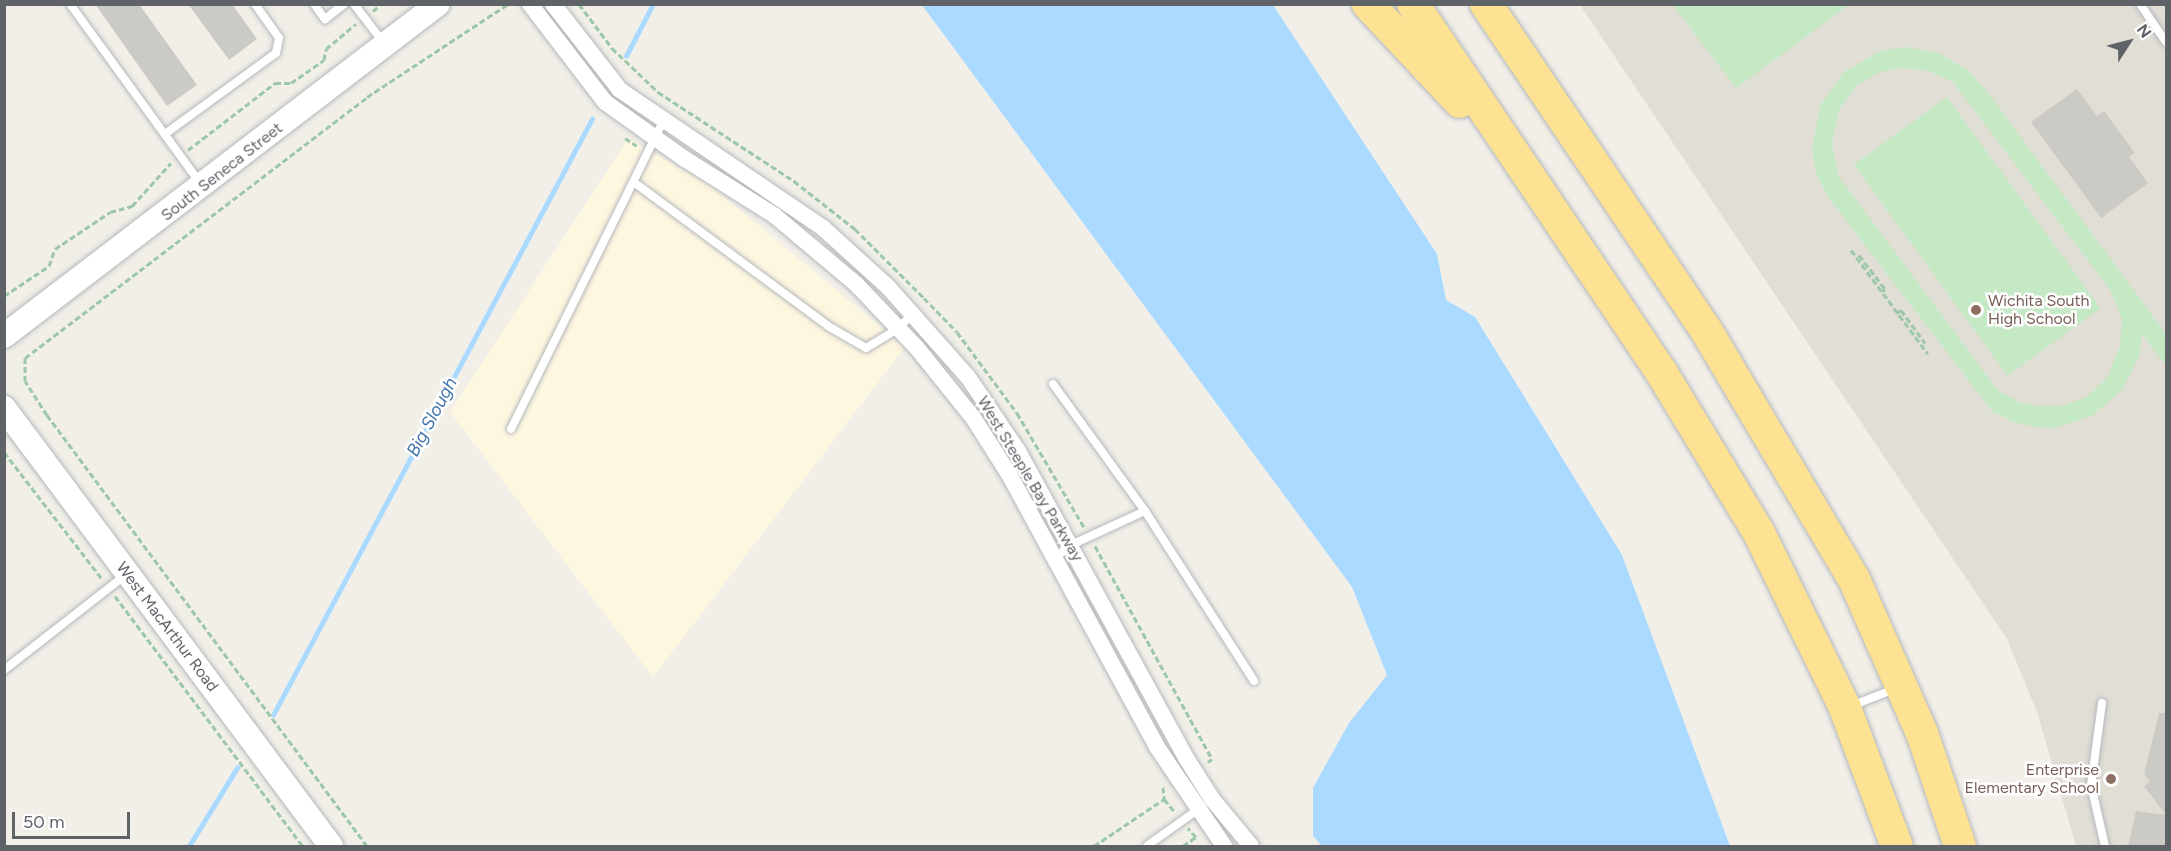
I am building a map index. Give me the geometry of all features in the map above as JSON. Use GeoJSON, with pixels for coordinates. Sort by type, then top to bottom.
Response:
{"type":"FeatureCollection","features":[{"type":"Feature","properties":{"kind":"highway"},"geometry":{"type":"LineString","coordinates":[[1368,4],[1525,170]]}},
{"type":"Feature","properties":{"kind":"highway"},"geometry":{"type":"LineString","coordinates":[[1413,4],[1663,375],[1759,533],[1845,708],[1897,846]]}},
{"type":"Feature","properties":{"kind":"highway"},"geometry":{"type":"LineString","coordinates":[[1486,4],[1706,330],[1794,472],[1854,579],[1922,733],[1960,846]]}},
{"type":"Feature","properties":{"kind":"highway"},"geometry":{"type":"LineString","coordinates":[[1499,4],[1532,73]]}},
{"type":"Feature","properties":{"kind":"street","name":"South Seneca Street"},"geometry":{"type":"LineString","coordinates":[[4,336],[438,4]]}},
{"type":"Feature","properties":{"kind":"street","name":"West Steeple Bay Parkway"},"geometry":{"type":"LineString","coordinates":[[531,4],[605,102],[652,146],[774,215],[857,285],[898,329],[974,419],[1055,558],[1177,779],[1224,846]]}},
{"type":"Feature","properties":{"kind":"street","name":"West Steeple Bay Parkway"},"geometry":{"type":"LineString","coordinates":[[553,4],[620,90],[823,228],[912,313],[994,412],[1071,545],[1193,770],[1212,799],[1251,846]]}},
{"type":"Feature","properties":{"kind":"street","name":"West MacArthur Road"},"geometry":{"type":"LineString","coordinates":[[4,408],[119,581],[331,846]]}},
{"type":"Feature","properties":{"kind":"lane"},"geometry":{"type":"LineString","coordinates":[[70,4],[203,186]]}},
{"type":"Feature","properties":{"kind":"lane"},"geometry":{"type":"LineString","coordinates":[[165,134],[276,53],[279,38],[255,4]]}},
{"type":"Feature","properties":{"kind":"lane"},"geometry":{"type":"LineString","coordinates":[[314,4],[325,19],[344,4]]}},
{"type":"Feature","properties":{"kind":"lane"},"geometry":{"type":"LineString","coordinates":[[354,4],[385,45]]}},
{"type":"Feature","properties":{"kind":"lane"},"geometry":{"type":"LineString","coordinates":[[2140,4],[2166,42]]}},
{"type":"Feature","properties":{"kind":"lane"},"geometry":{"type":"LineString","coordinates":[[512,429],[635,183],[663,121]]}},
{"type":"Feature","properties":{"kind":"lane"},"geometry":{"type":"LineString","coordinates":[[635,183],[828,326],[866,348],[898,329],[912,313]]}},
{"type":"Feature","properties":{"kind":"lane"},"geometry":{"type":"LineString","coordinates":[[1053,384],[1145,511],[1254,681]]}},
{"type":"Feature","properties":{"kind":"lane"},"geometry":{"type":"LineString","coordinates":[[1055,558],[1071,545],[1145,511]]}},
{"type":"Feature","properties":{"kind":"lane"},"geometry":{"type":"LineString","coordinates":[[4,670],[119,581]]}},
{"type":"Feature","properties":{"kind":"lane"},"geometry":{"type":"LineString","coordinates":[[1845,708],[1901,687]]}},
{"type":"Feature","properties":{"kind":"lane"},"geometry":{"type":"LineString","coordinates":[[2102,703],[2091,785],[2105,846]]}},
{"type":"Feature","properties":{"kind":"lane"},"geometry":{"type":"LineString","coordinates":[[1147,846],[1212,799]]}},
{"type":"Feature","properties":{"kind":"path"},"geometry":{"type":"LineString","coordinates":[[367,846],[47,415],[25,381],[25,358],[367,97],[508,4]]}},
{"type":"Feature","properties":{"kind":"path"},"geometry":{"type":"LineString","coordinates":[[579,4],[612,48],[658,92],[794,181],[855,229],[944,318],[1017,413],[1090,537],[1212,759],[1193,770]]}},
{"type":"Feature","properties":{"kind":"path"},"geometry":{"type":"LineString","coordinates":[[622,134],[652,146]]}},
{"type":"Feature","properties":{"kind":"path"},"geometry":{"type":"LineString","coordinates":[[1851,250],[1928,354]]}},
{"type":"Feature","properties":{"kind":"path"},"geometry":{"type":"LineString","coordinates":[[1859,255],[1885,289],[1882,291]]}},
{"type":"Feature","properties":{"kind":"path"},"geometry":{"type":"LineString","coordinates":[[1898,313],[1901,310],[1925,343]]}},
{"type":"Feature","properties":{"kind":"path"},"geometry":{"type":"LineString","coordinates":[[4,452],[119,581],[303,846]]}},
{"type":"Feature","properties":{"kind":"path"},"geometry":{"type":"LineString","coordinates":[[1158,777],[1163,787],[1177,779]]}},
{"type":"Feature","properties":{"kind":"path"},"geometry":{"type":"LineString","coordinates":[[1094,846],[1164,799]]}},
{"type":"Feature","properties":{"kind":"shaded area","name":"Wichita South High School"},"geometry":{"type":"Polygon","coordinates":[[[1580,5],[2166,5],[2166,846],[2076,846],[2037,712],[2007,639],[1580,5]]]}},
{"type":"Feature","properties":{"kind":"shaded area"},"geometry":{"type":"Polygon","coordinates":[[[628,139],[706,182],[905,347],[653,677],[450,412],[628,139]]]}},
{"type":"Feature","properties":{"kind":"green space"},"geometry":{"type":"Polygon","coordinates":[[[1673,5],[1849,5],[1736,88],[1673,5]]]}},
{"type":"Feature","properties":{"kind":"green space"},"geometry":{"type":"Polygon","coordinates":[[[1905,47],[1938,53],[1968,70],[1986,90],[2166,334],[2166,361],[2164,363],[2142,334],[2139,356],[2122,390],[2092,416],[2054,428],[2013,422],[1992,411],[1828,197],[1816,174],[1812,147],[1821,104],[1844,72],[1880,51],[1905,47]],[[1902,68],[1880,72],[1856,86],[1839,110],[1832,144],[1839,177],[1998,390],[2018,402],[2038,406],[2063,406],[2086,397],[2107,378],[2120,346],[2122,319],[2110,290],[1953,82],[1929,71],[1902,68]]]}},
{"type":"Feature","properties":{"kind":"green space"},"geometry":{"type":"Polygon","coordinates":[[[1947,97],[2100,308],[2007,376],[1854,165],[1947,97]]]}},
{"type":"Feature","properties":{"kind":"water"},"geometry":{"type":"Polygon","coordinates":[[[922,5],[1273,5],[1437,254],[1446,300],[1475,317],[1622,555],[1730,846],[1322,846],[1313,836],[1313,788],[1349,723],[1387,675],[1352,587],[922,5]]]}},
{"type":"Feature","properties":{"kind":"building"},"geometry":{"type":"Polygon","coordinates":[[[95,4],[139,4],[197,85],[167,106],[95,4]]]}},
{"type":"Feature","properties":{"kind":"building"},"geometry":{"type":"Polygon","coordinates":[[[188,4],[232,4],[257,39],[229,60],[188,4]]]}},
{"type":"Feature","properties":{"kind":"building"},"geometry":{"type":"Polygon","coordinates":[[[2077,89],[2097,116],[2104,111],[2135,153],[2129,157],[2148,183],[2101,218],[2031,122],[2077,89]]]}},
{"type":"Feature","properties":{"kind":"building"},"geometry":{"type":"Polygon","coordinates":[[[2159,713],[2166,713],[2166,815],[2144,786],[2150,782],[2144,774],[2159,713]]]}},
{"type":"Feature","properties":{"kind":"building"},"geometry":{"type":"Polygon","coordinates":[[[2136,811],[2166,815],[2166,846],[2128,846],[2136,811]]]}},
{"type":"Feature","properties":{"kind":"waterway","name":"Big Slough"},"geometry":{"type":"LineString","coordinates":[[626,56],[653,4]]}},
{"type":"Feature","properties":{"kind":"waterway","name":"Big Slough"},"geometry":{"type":"LineString","coordinates":[[273,715],[592,119]]}},
{"type":"Feature","properties":{"kind":"waterway","name":"Big Slough"},"geometry":{"type":"LineString","coordinates":[[189,846],[237,768]]}},
{"type":"Feature","properties":{"kind":"place","name":"Wichita South High School"},"geometry":{"type":"Point","coordinates":[1976,310]}},
{"type":"Feature","properties":{"kind":"place","name":"Enterprise Elementary School"},"geometry":{"type":"Point","coordinates":[2111,779]}}]}
